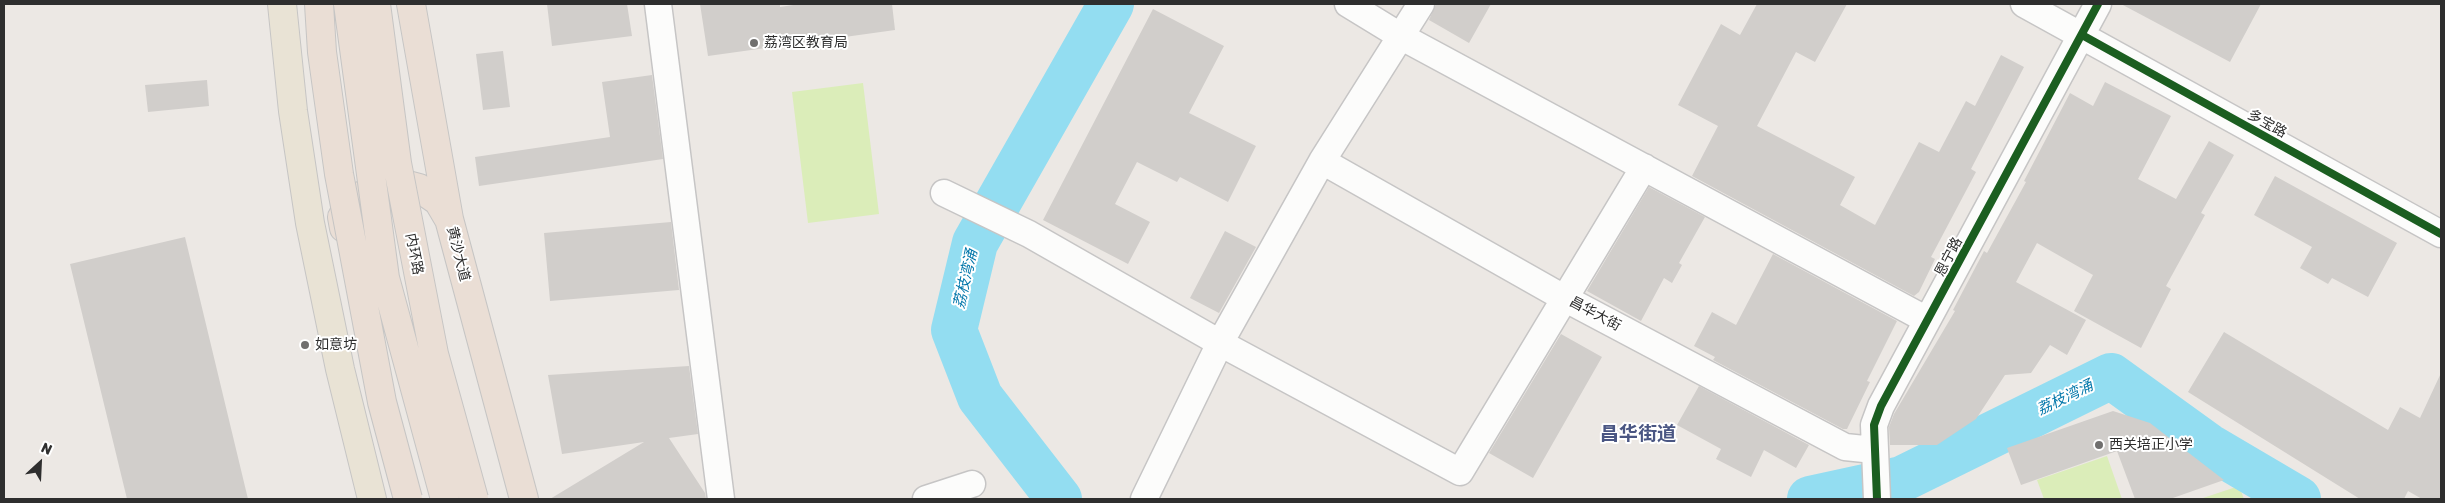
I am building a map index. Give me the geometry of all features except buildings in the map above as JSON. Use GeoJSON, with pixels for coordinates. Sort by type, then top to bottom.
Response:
{"type":"FeatureCollection","features":[{"type":"Feature","properties":{"kind":"highway"},"geometry":{"type":"LineString","coordinates":[[317,4],[339,174],[382,402],[408,499]]}},
{"type":"Feature","properties":{"kind":"highway"},"geometry":{"type":"LineString","coordinates":[[348,4],[385,278],[444,499]]}},
{"type":"Feature","properties":{"kind":"highway","name":"内环路"},"geometry":{"type":"LineString","coordinates":[[376,4],[397,163],[434,354],[474,499]]}},
{"type":"Feature","properties":{"kind":"highway","name":"黄沙大道"},"geometry":{"type":"LineString","coordinates":[[411,4],[449,219],[524,499]]}},
{"type":"Feature","properties":{"kind":"highway"},"geometry":{"type":"LineString","coordinates":[[404,499],[375,386],[342,217],[356,198],[367,192],[383,186],[404,184],[420,188],[438,201],[449,219]]}},
{"type":"Feature","properties":{"kind":"main road"},"geometry":{"type":"LineString","coordinates":[[282,4],[293,111],[310,223],[340,369],[372,499]]}},
{"type":"Feature","properties":{"kind":"main road"},"geometry":{"type":"LineString","coordinates":[[317,4],[320,65],[342,217]]}},
{"type":"Feature","properties":{"kind":"street"},"geometry":{"type":"LineString","coordinates":[[658,4],[721,499]]}},
{"type":"Feature","properties":{"kind":"street"},"geometry":{"type":"LineString","coordinates":[[1348,4],[1402,37],[1927,320]]}},
{"type":"Feature","properties":{"kind":"street"},"geometry":{"type":"LineString","coordinates":[[1144,499],[1220,343],[1322,161],[1402,37],[1421,4]]}},
{"type":"Feature","properties":{"kind":"street","name":"多宝路"},"geometry":{"type":"LineString","coordinates":[[2024,4],[2441,234]]}},
{"type":"Feature","properties":{"kind":"street","name":"恩宁路"},"geometry":{"type":"LineString","coordinates":[[1876,499],[1874,425],[1881,406],[1927,320],[1951,280],[2098,4]]}},
{"type":"Feature","properties":{"kind":"street","name":"昌华大街"},"geometry":{"type":"LineString","coordinates":[[1322,161],[1564,298],[1845,447],[1874,460]]}},
{"type":"Feature","properties":{"kind":"street"},"geometry":{"type":"LineString","coordinates":[[952,197],[1029,234],[1220,343],[1460,472],[1644,167]]}},
{"type":"Feature","properties":{"kind":"street"},"geometry":{"type":"LineString","coordinates":[[310,223],[342,217]]}},
{"type":"Feature","properties":{"kind":"street"},"geometry":{"type":"LineString","coordinates":[[926,499],[972,484]]}},
{"type":"Feature","properties":{"kind":"green space"},"geometry":{"type":"Polygon","coordinates":[[[863,83],[879,214],[808,223],[792,92],[863,83]]]}},
{"type":"Feature","properties":{"kind":"green space"},"geometry":{"type":"Polygon","coordinates":[[[2107,456],[2122,499],[2044,499],[2037,480],[2107,456]]]}},
{"type":"Feature","properties":{"kind":"green space"},"geometry":{"type":"Polygon","coordinates":[[[2239,486],[2244,499],[2200,499],[2239,486]]]}},
{"type":"Feature","properties":{"kind":"waterway","name":"荔枝湾涌"},"geometry":{"type":"LineString","coordinates":[[1059,499],[980,397],[954,330],[975,243],[1111,4]]}},
{"type":"Feature","properties":{"kind":"waterway","name":"荔枝湾涌"},"geometry":{"type":"LineString","coordinates":[[1810,499],[1902,479],[2111,376],[2208,446],[2298,499]]}},
{"type":"Feature","properties":{"kind":"cycle path"},"geometry":{"type":"LineString","coordinates":[[1877,499],[1874,425],[1881,406],[2098,4]]}},
{"type":"Feature","properties":{"kind":"cycle path"},"geometry":{"type":"LineString","coordinates":[[2082,35],[2441,234]]}},
{"type":"Feature","properties":{"kind":"place","name":"荔湾区教育局"},"geometry":{"type":"Point","coordinates":[754,43]}},
{"type":"Feature","properties":{"kind":"place","name":"如意坊"},"geometry":{"type":"Point","coordinates":[305,345]}},
{"type":"Feature","properties":{"kind":"place","name":"西关培正小学"},"geometry":{"type":"Point","coordinates":[2099,445]}},
{"type":"Feature","properties":{"kind":"district","name":"昌华街道"},"geometry":{"type":"Point","coordinates":[1638,435]}}]}
